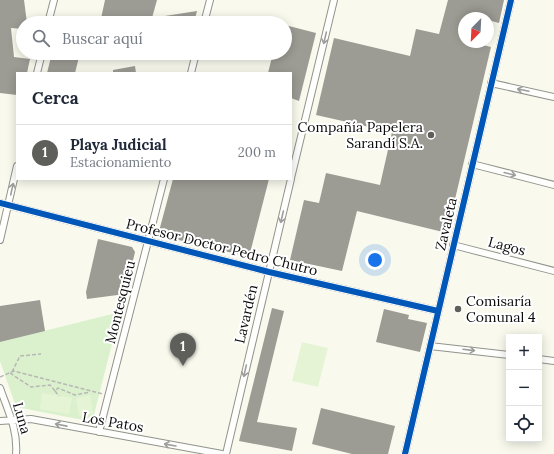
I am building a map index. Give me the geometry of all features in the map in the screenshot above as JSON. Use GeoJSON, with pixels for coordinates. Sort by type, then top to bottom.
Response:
{"type":"FeatureCollection","features":[{"type":"Feature","properties":{"kind":"street"},"geometry":{"type":"LineString","coordinates":[[50,16],[54,0]]}},
{"type":"Feature","properties":{"kind":"street"},"geometry":{"type":"LineString","coordinates":[[206,16],[210,0]]}},
{"type":"Feature","properties":{"kind":"street","name":"Lavardén"},"geometry":{"type":"LineString","coordinates":[[292,175],[334,0]]}},
{"type":"Feature","properties":{"kind":"street","name":"Zavaleta"},"geometry":{"type":"LineString","coordinates":[[405,454],[511,0]]}},
{"type":"Feature","properties":{"kind":"street"},"geometry":{"type":"LineString","coordinates":[[37,72],[40,60]]}},
{"type":"Feature","properties":{"kind":"street"},"geometry":{"type":"LineString","coordinates":[[191,72],[194,60]]}},
{"type":"Feature","properties":{"kind":"street"},"geometry":{"type":"LineString","coordinates":[[491,83],[554,96]]}},
{"type":"Feature","properties":{"kind":"street"},"geometry":{"type":"LineString","coordinates":[[472,164],[554,185]]}},
{"type":"Feature","properties":{"kind":"street"},"geometry":{"type":"LineString","coordinates":[[0,240],[16,170]]}},
{"type":"Feature","properties":{"kind":"street","name":"Montesquieu"},"geometry":{"type":"LineString","coordinates":[[100,432],[164,180]]}},
{"type":"Feature","properties":{"kind":"street","name":"Lavardén"},"geometry":{"type":"LineString","coordinates":[[226,454],[291,180]]}},
{"type":"Feature","properties":{"kind":"street","name":"Profesor Doctor Pedro Chutro"},"geometry":{"type":"LineString","coordinates":[[0,203],[269,272],[438,311]]}},
{"type":"Feature","properties":{"kind":"street","name":"Lagos"},"geometry":{"type":"LineString","coordinates":[[453,245],[554,271]]}},
{"type":"Feature","properties":{"kind":"street"},"geometry":{"type":"LineString","coordinates":[[430,346],[506,355]]}},
{"type":"Feature","properties":{"kind":"street"},"geometry":{"type":"LineString","coordinates":[[542,359],[554,361]]}},
{"type":"Feature","properties":{"kind":"street","name":"Luna"},"geometry":{"type":"LineString","coordinates":[[0,388],[16,436],[16,454]]}},
{"type":"Feature","properties":{"kind":"street","name":"Los Patos"},"geometry":{"type":"LineString","coordinates":[[0,421],[31,419],[222,454]]}},
{"type":"Feature","properties":{"kind":"path"},"geometry":{"type":"LineString","coordinates":[[11,373],[20,356],[41,354]]}},
{"type":"Feature","properties":{"kind":"path"},"geometry":{"type":"LineString","coordinates":[[0,377],[14,371],[108,396]]}},
{"type":"Feature","properties":{"kind":"path"},"geometry":{"type":"LineString","coordinates":[[11,373],[31,387],[50,385]]}},
{"type":"Feature","properties":{"kind":"path"},"geometry":{"type":"LineString","coordinates":[[45,379],[59,396]]}},
{"type":"Feature","properties":{"kind":"path"},"geometry":{"type":"LineString","coordinates":[[55,391],[60,383]]}},
{"type":"Feature","properties":{"kind":"path"},"geometry":{"type":"LineString","coordinates":[[58,388],[75,395],[92,392]]}},
{"type":"Feature","properties":{"kind":"green space"},"geometry":{"type":"Polygon","coordinates":[[[120,312],[94,415],[88,421],[21,408],[15,404],[0,361],[0,342],[120,312]]]}},
{"type":"Feature","properties":{"kind":"green space"},"geometry":{"type":"Polygon","coordinates":[[[302,342],[328,348],[318,387],[292,381],[302,342]]]}},
{"type":"Feature","properties":{"kind":"green space"},"geometry":{"type":"Polygon","coordinates":[[[42,393],[72,398],[69,414],[40,409],[42,393]]]}},
{"type":"Feature","properties":{"kind":"green space"},"geometry":{"type":"Polygon","coordinates":[[[90,395],[93,414],[79,416],[76,398],[90,395]]]}},
{"type":"Feature","properties":{"kind":"building"},"geometry":{"type":"Polygon","coordinates":[[[0,0],[24,0],[26,16],[16,16],[16,28],[11,28],[14,57],[16,57],[16,60],[30,60],[27,72],[16,72],[16,95],[0,93],[0,0]]]}},
{"type":"Feature","properties":{"kind":"building"},"geometry":{"type":"Polygon","coordinates":[[[105,0],[157,0],[153,16],[102,16],[105,0]]]}},
{"type":"Feature","properties":{"kind":"building"},"geometry":{"type":"Polygon","coordinates":[[[448,0],[504,0],[499,23],[494,22],[494,12],[458,12],[458,48],[491,48],[447,233],[357,211],[342,271],[290,260],[304,200],[319,203],[326,173],[380,185],[392,132],[316,115],[334,38],[410,56],[416,29],[439,34],[448,0]]]}},
{"type":"Feature","properties":{"kind":"building"},"geometry":{"type":"Polygon","coordinates":[[[197,11],[196,16],[165,16],[197,11]]]}},
{"type":"Feature","properties":{"kind":"building"},"geometry":{"type":"Polygon","coordinates":[[[292,27],[316,33],[299,101],[292,98],[292,72],[268,72],[271,60],[292,60],[292,27]]]}},
{"type":"Feature","properties":{"kind":"building"},"geometry":{"type":"Polygon","coordinates":[[[50,60],[78,60],[75,72],[47,72],[50,60]]]}},
{"type":"Feature","properties":{"kind":"building"},"geometry":{"type":"Polygon","coordinates":[[[135,66],[136,72],[113,72],[113,70],[135,66]]]}},
{"type":"Feature","properties":{"kind":"building"},"geometry":{"type":"Polygon","coordinates":[[[173,180],[269,180],[249,257],[158,235],[173,180]]]}},
{"type":"Feature","properties":{"kind":"building"},"geometry":{"type":"Polygon","coordinates":[[[98,239],[132,247],[135,252],[125,294],[87,299],[86,292],[98,239]]]}},
{"type":"Feature","properties":{"kind":"building"},"geometry":{"type":"Polygon","coordinates":[[[40,300],[45,331],[0,342],[0,306],[40,300]]]}},
{"type":"Feature","properties":{"kind":"building"},"geometry":{"type":"Polygon","coordinates":[[[272,308],[284,311],[257,422],[297,428],[292,451],[239,441],[272,308]]]}},
{"type":"Feature","properties":{"kind":"building"},"geometry":{"type":"Polygon","coordinates":[[[384,309],[409,315],[408,319],[427,323],[420,352],[376,342],[384,309]]]}},
{"type":"Feature","properties":{"kind":"building"},"geometry":{"type":"Polygon","coordinates":[[[321,408],[395,426],[388,454],[352,454],[312,444],[321,408]]]}},
{"type":"Feature","properties":{"kind":"cycle path"},"geometry":{"type":"LineString","coordinates":[[405,454],[511,0]]}},
{"type":"Feature","properties":{"kind":"cycle path"},"geometry":{"type":"LineString","coordinates":[[0,203],[269,272],[438,311]]}},
{"type":"Feature","properties":{"kind":"place","name":"Compañía Papelera Sarandí S.A."},"geometry":{"type":"Point","coordinates":[431,135]}},
{"type":"Feature","properties":{"kind":"place","name":"Comisaría Comunal 4"},"geometry":{"type":"Point","coordinates":[458,309]}},
{"type":"Feature","properties":{"kind":"place","name":"Playa Judicial"},"geometry":{"type":"Point","coordinates":[183,366]}}]}
